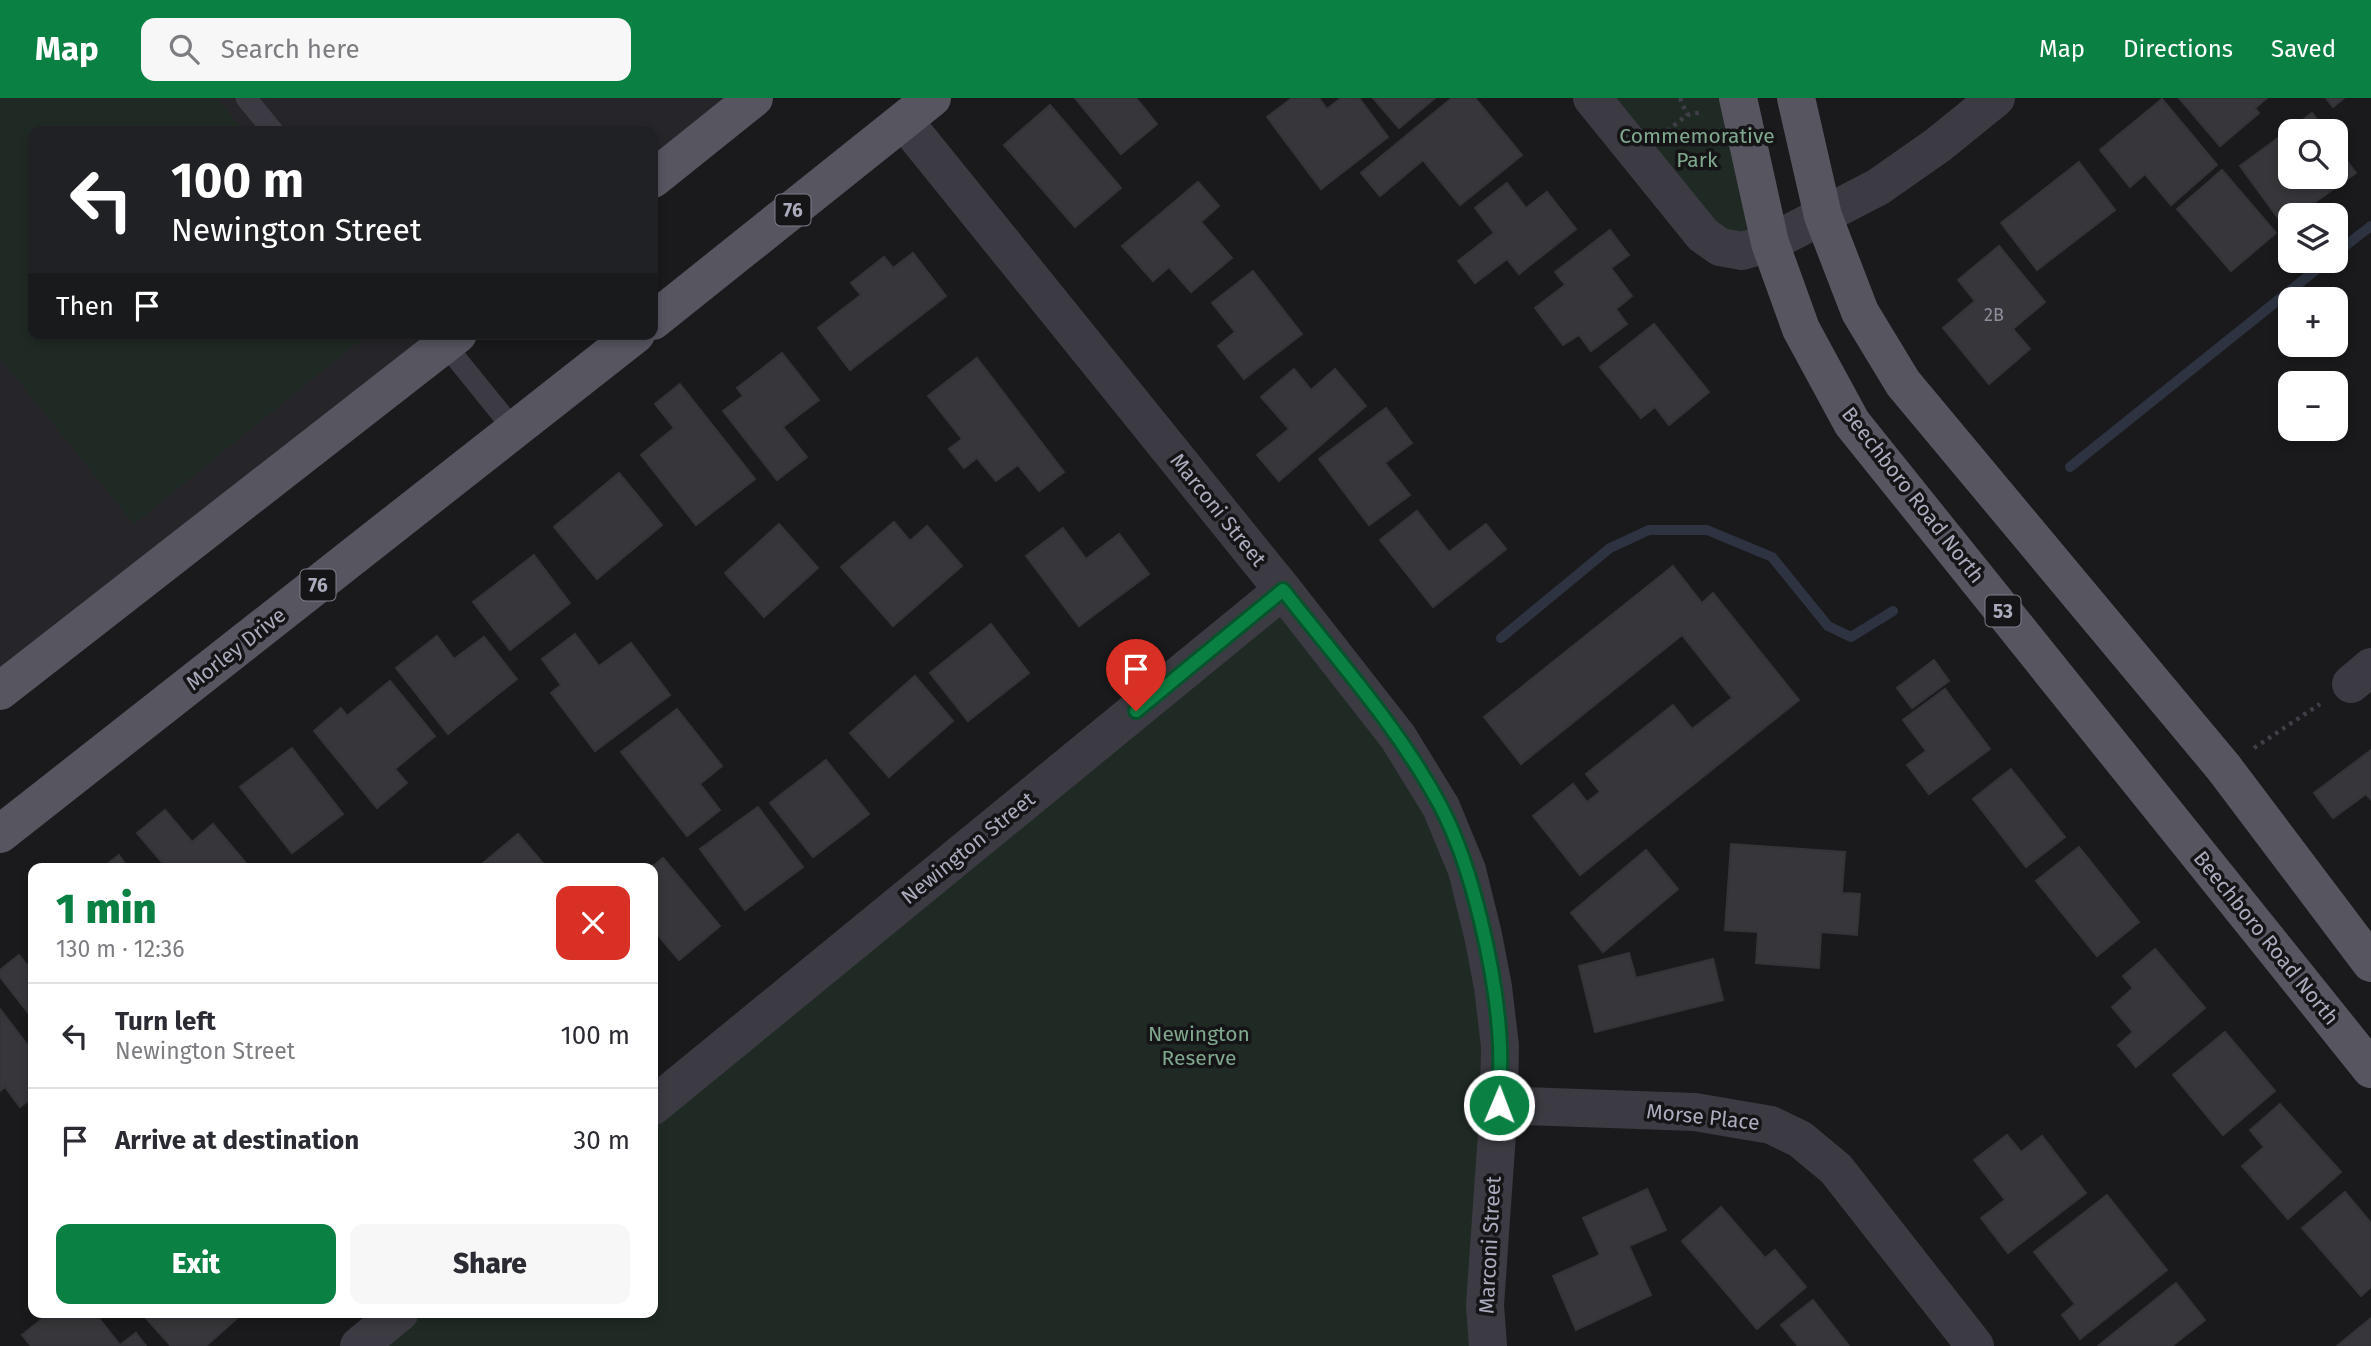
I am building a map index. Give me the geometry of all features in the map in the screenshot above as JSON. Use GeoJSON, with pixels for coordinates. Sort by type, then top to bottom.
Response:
{"type":"FeatureCollection","features":[{"type":"Feature","properties":{"kind":"main road"},"geometry":{"type":"LineString","coordinates":[[658,175],[754,98]]}},
{"type":"Feature","properties":{"kind":"main road","name":"Beechboro Road North"},"geometry":{"type":"LineString","coordinates":[[1738,98],[1770,243],[1801,329],[1852,423],[2371,1069]]}},
{"type":"Feature","properties":{"kind":"main road"},"geometry":{"type":"LineString","coordinates":[[1796,98],[1823,216],[1860,312],[1903,383],[2224,768],[2371,963]]}},
{"type":"Feature","properties":{"kind":"main road","name":"76"},"geometry":{"type":"LineString","coordinates":[[658,317],[918,110]]}},
{"type":"Feature","properties":{"kind":"main road"},"geometry":{"type":"LineString","coordinates":[[0,691],[444,340]]}},
{"type":"Feature","properties":{"kind":"main road","name":"Morley Drive"},"geometry":{"type":"LineString","coordinates":[[0,834],[629,340]]}},
{"type":"Feature","properties":{"kind":"street"},"geometry":{"type":"LineString","coordinates":[[1592,98],[1703,235],[1720,247],[1742,251],[1770,243],[1878,187],[1938,145],[1996,98]]}},
{"type":"Feature","properties":{"kind":"street","name":"Marconi Street"},"geometry":{"type":"LineString","coordinates":[[918,110],[1398,737],[1441,807],[1467,870],[1493,987],[1500,1046],[1499,1105],[1485,1305],[1488,1346]]}},
{"type":"Feature","properties":{"kind":"street","name":"Newington Street"},"geometry":{"type":"LineString","coordinates":[[658,1102],[1283,590]]}},
{"type":"Feature","properties":{"kind":"street","name":"Morse Place"},"geometry":{"type":"LineString","coordinates":[[1499,1105],[1695,1112],[1771,1125],[1800,1139],[1836,1169],[1975,1346]]}},
{"type":"Feature","properties":{"kind":"street"},"geometry":{"type":"LineString","coordinates":[[359,1346],[393,1318]]}},
{"type":"Feature","properties":{"kind":"lane"},"geometry":{"type":"LineString","coordinates":[[246,98],[269,126]]}},
{"type":"Feature","properties":{"kind":"lane"},"geometry":{"type":"LineString","coordinates":[[448,340],[515,431]]}},
{"type":"Feature","properties":{"kind":"path"},"geometry":{"type":"LineString","coordinates":[[1680,98],[1687,115]]}},
{"type":"Feature","properties":{"kind":"path"},"geometry":{"type":"LineString","coordinates":[[2251,750],[2361,675]]}},
{"type":"Feature","properties":{"kind":"shaded area"},"geometry":{"type":"Polygon","coordinates":[[[0,98],[754,98],[658,175],[658,126],[28,126],[28,340],[450,340],[0,691],[0,98]]]}},
{"type":"Feature","properties":{"kind":"green space"},"geometry":{"type":"Polygon","coordinates":[[[0,98],[217,98],[240,126],[28,126],[28,340],[361,340],[134,524],[0,358],[0,98]]]}},
{"type":"Feature","properties":{"kind":"green space","name":"Commemorative Park"},"geometry":{"type":"Polygon","coordinates":[[[1592,98],[1738,98],[1770,243],[1742,251],[1592,98]]]}},
{"type":"Feature","properties":{"kind":"green space","name":"Newington Reserve"},"geometry":{"type":"Polygon","coordinates":[[[1283,590],[1398,737],[1483,935],[1488,1346],[359,1346],[394,1318],[658,1318],[658,1102],[1283,590]]]}},
{"type":"Feature","properties":{"kind":"building"},"geometry":{"type":"Polygon","coordinates":[[[1075,98],[1136,98],[1157,124],[1121,154],[1075,98]]]}},
{"type":"Feature","properties":{"kind":"building"},"geometry":{"type":"Polygon","coordinates":[[[1292,98],[1319,98],[1327,109],[1341,98],[1359,98],[1388,137],[1321,189],[1267,117],[1292,98]]]}},
{"type":"Feature","properties":{"kind":"building"},"geometry":{"type":"Polygon","coordinates":[[[1373,98],[1435,98],[1399,128],[1373,98]]]}},
{"type":"Feature","properties":{"kind":"building"},"geometry":{"type":"Polygon","coordinates":[[[1452,98],[1475,98],[1522,155],[1460,205],[1423,160],[1380,196],[1361,173],[1452,98]]]}},
{"type":"Feature","properties":{"kind":"building"},"geometry":{"type":"Polygon","coordinates":[[[2179,98],[2267,98],[2255,108],[2259,113],[2220,146],[2179,98]]]}},
{"type":"Feature","properties":{"kind":"building"},"geometry":{"type":"Polygon","coordinates":[[[2326,98],[2344,98],[2333,107],[2326,98]]]}},
{"type":"Feature","properties":{"kind":"building"},"geometry":{"type":"Polygon","coordinates":[[[2162,99],[2217,165],[2171,205],[2145,174],[2130,187],[2100,150],[2162,99]]]}},
{"type":"Feature","properties":{"kind":"building"},"geometry":{"type":"Polygon","coordinates":[[[1050,105],[1121,188],[1075,227],[1004,145],[1050,105]]]}},
{"type":"Feature","properties":{"kind":"building"},"geometry":{"type":"Polygon","coordinates":[[[2312,113],[2317,119],[2304,119],[2312,113]]]}},
{"type":"Feature","properties":{"kind":"building"},"geometry":{"type":"Polygon","coordinates":[[[2278,138],[2278,189],[2334,189],[2314,203],[2278,203],[2278,218],[2240,166],[2278,138]]]}},
{"type":"Feature","properties":{"kind":"building"},"geometry":{"type":"Polygon","coordinates":[[[2079,162],[2115,210],[2037,270],[2001,223],[2079,162]]]}},
{"type":"Feature","properties":{"kind":"building"},"geometry":{"type":"Polygon","coordinates":[[[2348,162],[2356,173],[2348,179],[2348,162]]]}},
{"type":"Feature","properties":{"kind":"building"},"geometry":{"type":"Polygon","coordinates":[[[2222,170],[2276,233],[2231,271],[2177,209],[2222,170]]]}},
{"type":"Feature","properties":{"kind":"building"},"geometry":{"type":"Polygon","coordinates":[[[1198,182],[1219,206],[1201,222],[1232,258],[1191,292],[1169,267],[1153,281],[1122,246],[1198,182]]]}},
{"type":"Feature","properties":{"kind":"building"},"geometry":{"type":"Polygon","coordinates":[[[1507,183],[1526,208],[1547,192],[1576,229],[1519,274],[1507,259],[1475,283],[1458,261],[1494,233],[1475,208],[1507,183]]]}},
{"type":"Feature","properties":{"kind":"building"},"geometry":{"type":"Polygon","coordinates":[[[1610,230],[1629,255],[1611,268],[1632,296],[1616,309],[1627,324],[1591,351],[1579,335],[1563,345],[1535,308],[1565,285],[1555,272],[1610,230]]]}},
{"type":"Feature","properties":{"kind":"building"},"geometry":{"type":"Polygon","coordinates":[[[1999,246],[2045,302],[2013,329],[2030,349],[1989,384],[1943,328],[1975,301],[1958,280],[1999,246]]]}},
{"type":"Feature","properties":{"kind":"building"},"geometry":{"type":"Polygon","coordinates":[[[913,253],[946,296],[850,370],[818,328],[861,295],[851,283],[884,257],[893,268],[913,253]]]}},
{"type":"Feature","properties":{"kind":"building"},"geometry":{"type":"Polygon","coordinates":[[[1253,271],[1302,334],[1244,379],[1218,346],[1235,332],[1212,303],[1253,271]]]}},
{"type":"Feature","properties":{"kind":"building"},"geometry":{"type":"Polygon","coordinates":[[[1654,324],[1709,392],[1669,425],[1655,407],[1641,418],[1600,367],[1654,324]]]}},
{"type":"Feature","properties":{"kind":"building"},"geometry":{"type":"Polygon","coordinates":[[[782,353],[819,400],[783,427],[807,457],[777,480],[723,411],[743,396],[737,388],[782,353]]]}},
{"type":"Feature","properties":{"kind":"building"},"geometry":{"type":"Polygon","coordinates":[[[977,358],[1064,472],[1039,491],[1018,465],[996,481],[977,458],[964,468],[949,449],[962,439],[928,396],[977,358]]]}},
{"type":"Feature","properties":{"kind":"building"},"geometry":{"type":"Polygon","coordinates":[[[1294,369],[1311,390],[1335,369],[1366,406],[1279,481],[1257,455],[1289,429],[1261,397],[1294,369]]]}},
{"type":"Feature","properties":{"kind":"building"},"geometry":{"type":"Polygon","coordinates":[[[680,384],[755,479],[696,525],[641,455],[674,428],[655,404],[680,384]]]}},
{"type":"Feature","properties":{"kind":"building"},"geometry":{"type":"Polygon","coordinates":[[[1386,408],[1412,443],[1385,463],[1410,495],[1369,525],[1319,459],[1386,408]]]}},
{"type":"Feature","properties":{"kind":"building"},"geometry":{"type":"Polygon","coordinates":[[[619,473],[662,525],[597,579],[554,527],[619,473]]]}},
{"type":"Feature","properties":{"kind":"building"},"geometry":{"type":"Polygon","coordinates":[[[1417,511],[1449,552],[1486,524],[1506,549],[1433,607],[1380,540],[1417,511]]]}},
{"type":"Feature","properties":{"kind":"building"},"geometry":{"type":"Polygon","coordinates":[[[894,522],[910,541],[927,526],[962,566],[893,626],[841,567],[894,522]]]}},
{"type":"Feature","properties":{"kind":"building"},"geometry":{"type":"Polygon","coordinates":[[[779,524],[818,568],[764,617],[725,573],[779,524]]]}},
{"type":"Feature","properties":{"kind":"building"},"geometry":{"type":"Polygon","coordinates":[[[1063,528],[1086,559],[1119,534],[1149,574],[1079,626],[1026,556],[1063,528]]]}},
{"type":"Feature","properties":{"kind":"building"},"geometry":{"type":"Polygon","coordinates":[[[534,555],[570,603],[510,650],[473,602],[534,555]]]}},
{"type":"Feature","properties":{"kind":"building"},"geometry":{"type":"Polygon","coordinates":[[[1673,566],[1702,603],[1713,593],[1799,700],[1580,875],[1533,816],[1573,784],[1587,802],[1600,792],[1586,774],[1673,705],[1692,729],[1732,698],[1682,635],[1521,764],[1484,717],[1673,566]]]}},
{"type":"Feature","properties":{"kind":"building"},"geometry":{"type":"Polygon","coordinates":[[[991,624],[1029,673],[968,721],[930,673],[991,624]]]}},
{"type":"Feature","properties":{"kind":"building"},"geometry":{"type":"Polygon","coordinates":[[[575,634],[599,666],[631,643],[670,695],[595,751],[551,693],[561,685],[542,659],[575,634]]]}},
{"type":"Feature","properties":{"kind":"building"},"geometry":{"type":"Polygon","coordinates":[[[437,636],[454,659],[484,637],[517,679],[448,734],[396,668],[437,636]]]}},
{"type":"Feature","properties":{"kind":"building"},"geometry":{"type":"Polygon","coordinates":[[[1934,660],[1949,681],[1912,708],[1897,688],[1934,660]]]}},
{"type":"Feature","properties":{"kind":"building"},"geometry":{"type":"Polygon","coordinates":[[[915,676],[953,721],[889,777],[850,733],[915,676]]]}},
{"type":"Feature","properties":{"kind":"building"},"geometry":{"type":"Polygon","coordinates":[[[390,681],[435,736],[395,769],[407,783],[377,808],[314,731],[341,708],[347,716],[390,681]]]}},
{"type":"Feature","properties":{"kind":"building"},"geometry":{"type":"Polygon","coordinates":[[[1945,689],[1990,749],[1929,794],[1907,765],[1926,751],[1903,720],[1945,689]]]}},
{"type":"Feature","properties":{"kind":"building"},"geometry":{"type":"Polygon","coordinates":[[[677,709],[722,766],[700,784],[720,810],[687,836],[621,752],[677,709]]]}},
{"type":"Feature","properties":{"kind":"building"},"geometry":{"type":"Polygon","coordinates":[[[292,748],[343,814],[292,853],[240,787],[292,748]]]}},
{"type":"Feature","properties":{"kind":"building"},"geometry":{"type":"Polygon","coordinates":[[[2371,750],[2371,800],[2366,794],[2333,818],[2314,793],[2371,750]]]}},
{"type":"Feature","properties":{"kind":"building"},"geometry":{"type":"Polygon","coordinates":[[[826,760],[869,814],[813,857],[770,803],[826,760]]]}},
{"type":"Feature","properties":{"kind":"building"},"geometry":{"type":"Polygon","coordinates":[[[2011,769],[2065,837],[2026,867],[1973,799],[2011,769]]]}},
{"type":"Feature","properties":{"kind":"building"},"geometry":{"type":"Polygon","coordinates":[[[758,807],[803,867],[745,910],[700,849],[758,807]]]}},
{"type":"Feature","properties":{"kind":"building"},"geometry":{"type":"Polygon","coordinates":[[[165,810],[192,842],[213,824],[246,863],[163,863],[137,833],[165,810]]]}},
{"type":"Feature","properties":{"kind":"building"},"geometry":{"type":"Polygon","coordinates":[[[518,834],[543,863],[483,863],[518,834]]]}},
{"type":"Feature","properties":{"kind":"building"},"geometry":{"type":"Polygon","coordinates":[[[1731,844],[1845,852],[1842,893],[1860,894],[1857,935],[1821,932],[1819,968],[1756,963],[1758,932],[1725,930],[1731,844]]]}},
{"type":"Feature","properties":{"kind":"building"},"geometry":{"type":"Polygon","coordinates":[[[2079,847],[2139,922],[2097,956],[2036,881],[2079,847]]]}},
{"type":"Feature","properties":{"kind":"building"},"geometry":{"type":"Polygon","coordinates":[[[1646,850],[1678,889],[1603,952],[1571,913],[1646,850]]]}},
{"type":"Feature","properties":{"kind":"building"},"geometry":{"type":"Polygon","coordinates":[[[119,855],[125,863],[109,863],[119,855]]]}},
{"type":"Feature","properties":{"kind":"building"},"geometry":{"type":"Polygon","coordinates":[[[663,858],[720,926],[679,960],[658,935],[657,863],[663,858]]]}},
{"type":"Feature","properties":{"kind":"building"},"geometry":{"type":"Polygon","coordinates":[[[2155,949],[2205,1008],[2136,1067],[2118,1045],[2133,1032],[2112,1007],[2133,988],[2123,976],[2155,949]]]}},
{"type":"Feature","properties":{"kind":"building"},"geometry":{"type":"Polygon","coordinates":[[[1629,953],[1636,978],[1713,959],[1723,1000],[1595,1032],[1579,966],[1629,953]]]}},
{"type":"Feature","properties":{"kind":"building"},"geometry":{"type":"Polygon","coordinates":[[[19,955],[28,964],[28,1013],[0,977],[0,970],[19,955]]]}},
{"type":"Feature","properties":{"kind":"building"},"geometry":{"type":"Polygon","coordinates":[[[0,1009],[28,1045],[28,1101],[20,1107],[5,1087],[0,1091],[0,1009]]]}},
{"type":"Feature","properties":{"kind":"building"},"geometry":{"type":"Polygon","coordinates":[[[2225,1032],[2275,1091],[2223,1135],[2173,1075],[2225,1032]]]}},
{"type":"Feature","properties":{"kind":"building"},"geometry":{"type":"Polygon","coordinates":[[[2280,1104],[2341,1172],[2288,1219],[2242,1166],[2264,1147],[2250,1130],[2280,1104]]]}},
{"type":"Feature","properties":{"kind":"building"},"geometry":{"type":"Polygon","coordinates":[[[2007,1135],[2021,1152],[2042,1136],[2086,1193],[2008,1253],[1981,1218],[2005,1200],[1974,1160],[2007,1135]]]}},
{"type":"Feature","properties":{"kind":"building"},"geometry":{"type":"Polygon","coordinates":[[[1647,1189],[1666,1230],[1629,1246],[1651,1295],[1576,1330],[1553,1276],[1600,1255],[1583,1218],[1647,1189]]]}},
{"type":"Feature","properties":{"kind":"building"},"geometry":{"type":"Polygon","coordinates":[[[2345,1192],[2371,1223],[2371,1287],[2361,1296],[2302,1228],[2345,1192]]]}},
{"type":"Feature","properties":{"kind":"building"},"geometry":{"type":"Polygon","coordinates":[[[2107,1195],[2167,1270],[2080,1339],[2062,1315],[2075,1304],[2034,1252],[2107,1195]]]}},
{"type":"Feature","properties":{"kind":"building"},"geometry":{"type":"Polygon","coordinates":[[[1721,1207],[1765,1258],[1775,1250],[1806,1287],[1757,1329],[1682,1241],[1721,1207]]]}},
{"type":"Feature","properties":{"kind":"building"},"geometry":{"type":"Polygon","coordinates":[[[2176,1283],[2205,1320],[2172,1346],[2098,1346],[2176,1283]]]}},
{"type":"Feature","properties":{"kind":"building"},"geometry":{"type":"Polygon","coordinates":[[[1813,1300],[1849,1346],[1798,1346],[1781,1325],[1813,1300]]]}},
{"type":"Feature","properties":{"kind":"building"},"geometry":{"type":"Polygon","coordinates":[[[43,1318],[99,1318],[120,1345],[136,1333],[146,1346],[31,1346],[22,1335],[43,1318]]]}},
{"type":"Feature","properties":{"kind":"building"},"geometry":{"type":"Polygon","coordinates":[[[146,1318],[237,1318],[206,1346],[171,1346],[146,1318]]]}},
{"type":"Feature","properties":{"kind":"building"},"geometry":{"type":"Polygon","coordinates":[[[2371,1318],[2371,1346],[2337,1346],[2371,1318]]]}},
{"type":"Feature","properties":{"kind":"waterway"},"geometry":{"type":"LineString","coordinates":[[2348,244],[2371,226]]}},
{"type":"Feature","properties":{"kind":"waterway"},"geometry":{"type":"LineString","coordinates":[[2070,467],[2312,273]]}},
{"type":"Feature","properties":{"kind":"waterway"},"geometry":{"type":"LineString","coordinates":[[1501,638],[1610,548],[1649,530],[1707,530],[1772,557],[1828,626],[1851,637],[1893,611]]}},
{"type":"Feature","properties":{"kind":"route"},"geometry":{"type":"LineString","coordinates":[[1136,711],[1283,590],[1398,737],[1441,807],[1455,840],[1467,870],[1493,987],[1500,1046],[1499,1105]]}}]}
